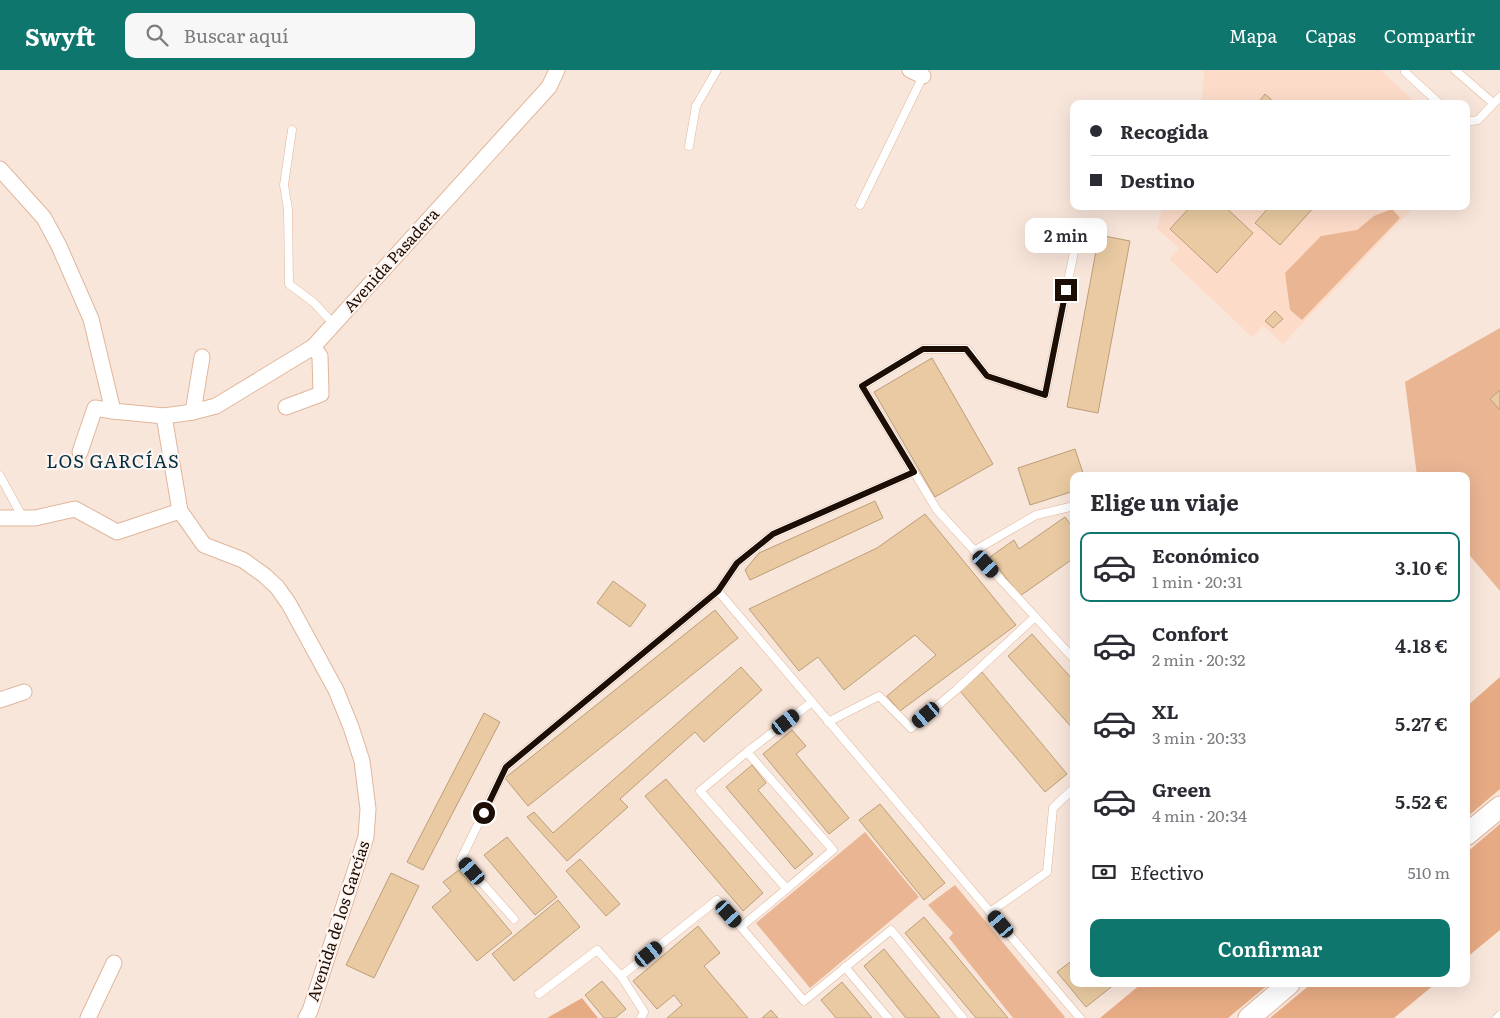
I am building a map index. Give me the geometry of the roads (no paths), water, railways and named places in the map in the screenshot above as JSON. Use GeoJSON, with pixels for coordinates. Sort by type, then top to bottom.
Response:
{"type":"FeatureCollection","features":[{"type":"Feature","properties":{"kind":"main road"},"geometry":{"type":"LineString","coordinates":[[1470,832],[1500,807]]}},
{"type":"Feature","properties":{"kind":"main road"},"geometry":{"type":"LineString","coordinates":[[1249,1018],[1285,987]]}},
{"type":"Feature","properties":{"kind":"street","name":"Avenida Pasadera"},"geometry":{"type":"LineString","coordinates":[[80,452],[95,408],[164,416],[194,412],[216,406],[313,347],[549,86],[556,70]]}},
{"type":"Feature","properties":{"kind":"street"},"geometry":{"type":"LineString","coordinates":[[0,169],[44,218],[59,246],[91,319],[113,411]]}},
{"type":"Feature","properties":{"kind":"street"},"geometry":{"type":"LineString","coordinates":[[286,407],[321,394],[320,356],[313,347]]}},
{"type":"Feature","properties":{"kind":"street"},"geometry":{"type":"LineString","coordinates":[[194,412],[202,357]]}},
{"type":"Feature","properties":{"kind":"street","name":"Avenida de los Garcías"},"geometry":{"type":"LineString","coordinates":[[164,416],[180,511],[204,545],[230,554],[253,567],[277,587],[290,604],[336,690],[362,761],[368,809],[366,837],[313,1002],[306,1018]]}},
{"type":"Feature","properties":{"kind":"street"},"geometry":{"type":"LineString","coordinates":[[0,518],[35,518],[75,509],[117,532],[180,511]]}},
{"type":"Feature","properties":{"kind":"street"},"geometry":{"type":"LineString","coordinates":[[0,700],[24,692]]}},
{"type":"Feature","properties":{"kind":"street"},"geometry":{"type":"LineString","coordinates":[[88,1018],[114,963]]}},
{"type":"Feature","properties":{"kind":"lane"},"geometry":{"type":"LineString","coordinates":[[689,146],[696,106],[717,70]]}},
{"type":"Feature","properties":{"kind":"lane"},"geometry":{"type":"LineString","coordinates":[[1406,70],[1405,72],[1436,100]]}},
{"type":"Feature","properties":{"kind":"lane"},"geometry":{"type":"LineString","coordinates":[[1455,70],[1493,103]]}},
{"type":"Feature","properties":{"kind":"lane"},"geometry":{"type":"LineString","coordinates":[[860,205],[916,73]]}},
{"type":"Feature","properties":{"kind":"lane"},"geometry":{"type":"LineString","coordinates":[[1470,121],[1478,120],[1500,97]]}},
{"type":"Feature","properties":{"kind":"lane"},"geometry":{"type":"LineString","coordinates":[[292,130],[284,184],[288,210],[289,284],[314,302],[333,323]]}},
{"type":"Feature","properties":{"kind":"lane"},"geometry":{"type":"LineString","coordinates":[[1070,655],[937,510],[862,386],[923,349],[966,349],[987,376],[1045,395],[1077,236]]}},
{"type":"Feature","properties":{"kind":"lane"},"geometry":{"type":"LineString","coordinates":[[514,919],[461,859],[506,767],[718,591],[737,563],[773,534],[914,472]]}},
{"type":"Feature","properties":{"kind":"lane"},"geometry":{"type":"LineString","coordinates":[[0,476],[23,518]]}},
{"type":"Feature","properties":{"kind":"lane"},"geometry":{"type":"LineString","coordinates":[[974,551],[1036,516],[1070,507]]}},
{"type":"Feature","properties":{"kind":"lane"},"geometry":{"type":"LineString","coordinates":[[718,591],[990,912],[1075,1016]]}},
{"type":"Feature","properties":{"kind":"lane"},"geometry":{"type":"LineString","coordinates":[[828,722],[879,696],[911,728],[956,690],[1035,617]]}},
{"type":"Feature","properties":{"kind":"lane"},"geometry":{"type":"LineString","coordinates":[[786,888],[700,791],[812,702]]}},
{"type":"Feature","properties":{"kind":"lane"},"geometry":{"type":"LineString","coordinates":[[741,927],[833,850],[747,752]]}},
{"type":"Feature","properties":{"kind":"lane"},"geometry":{"type":"LineString","coordinates":[[990,912],[1047,872],[1053,808],[1070,792]]}},
{"type":"Feature","properties":{"kind":"lane"},"geometry":{"type":"LineString","coordinates":[[622,976],[717,900],[804,1001],[891,930],[963,1018]]}},
{"type":"Feature","properties":{"kind":"lane"},"geometry":{"type":"LineString","coordinates":[[539,994],[597,950],[622,976],[644,1012],[641,1018]]}},
{"type":"Feature","properties":{"kind":"lane"},"geometry":{"type":"LineString","coordinates":[[845,967],[888,1018]]}},
{"type":"Feature","properties":{"kind":"lane"},"geometry":{"type":"LineString","coordinates":[[1497,1018],[1500,1015]]}},
{"type":"Feature","properties":{"kind":"district","name":"LOS GARCÍAS"},"geometry":{"type":"Point","coordinates":[113,462]}}]}
